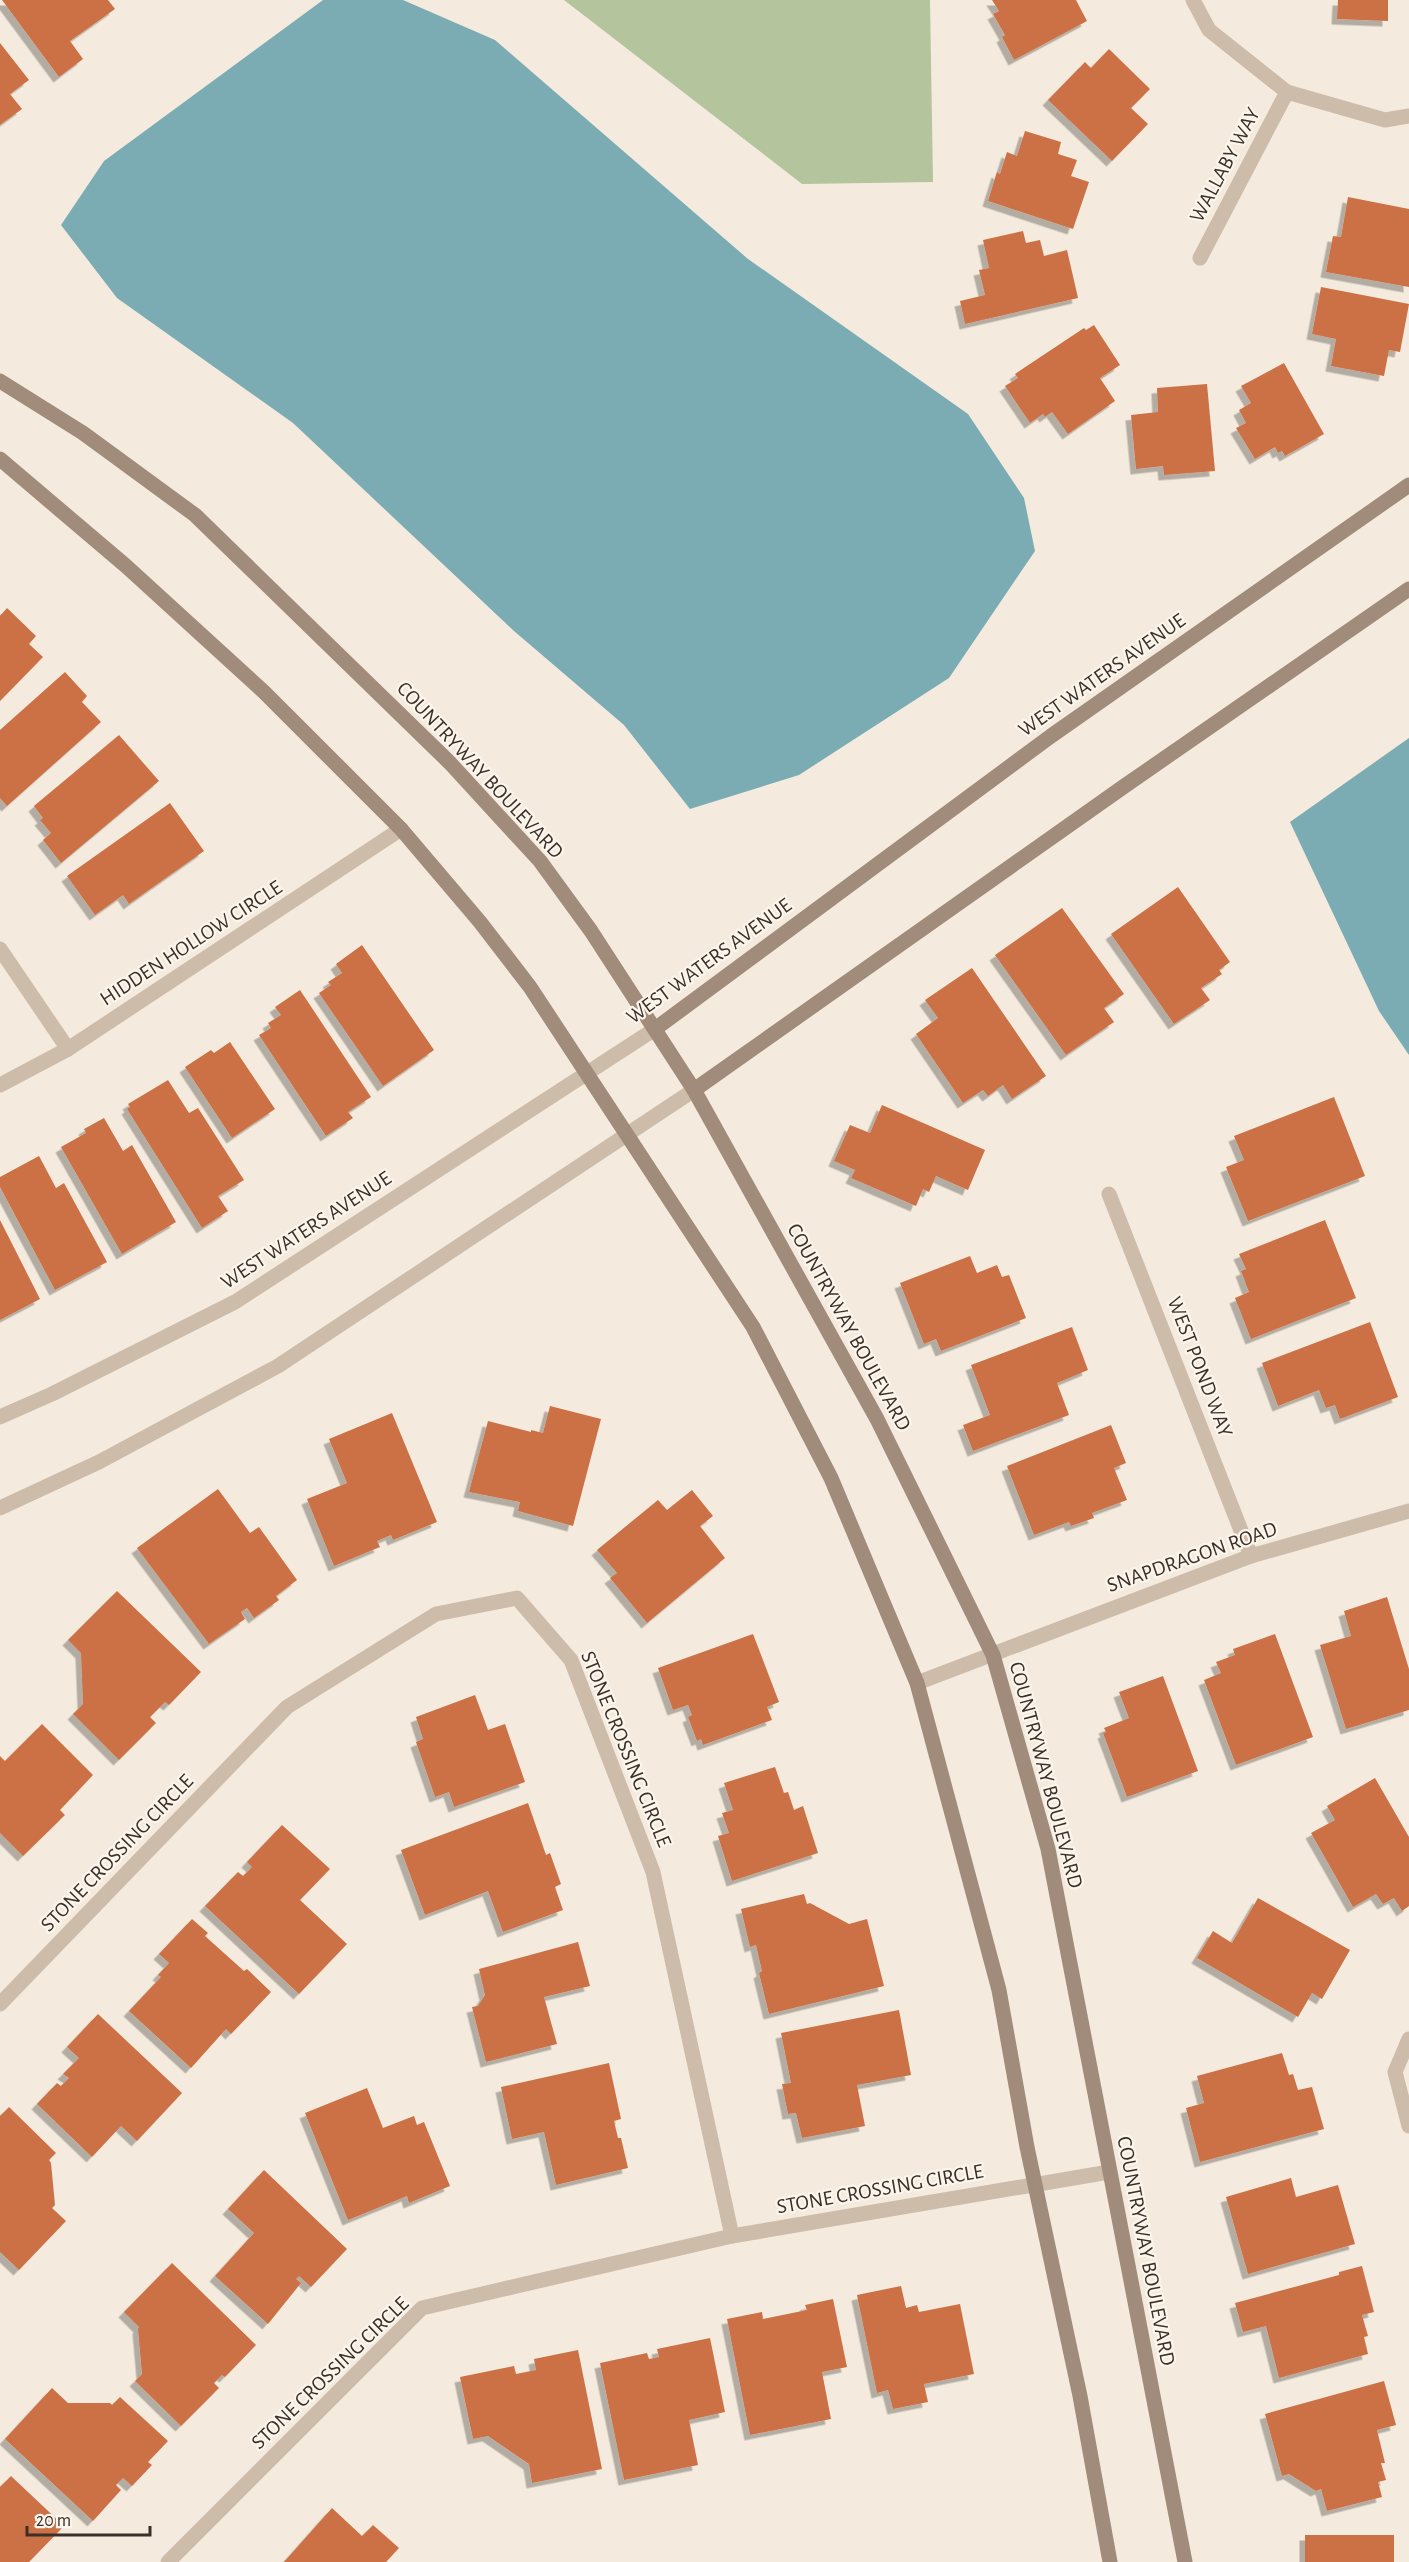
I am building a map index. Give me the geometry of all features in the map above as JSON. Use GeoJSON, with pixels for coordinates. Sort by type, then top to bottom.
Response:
{"type":"FeatureCollection","features":[{"type":"Feature","properties":{"kind":"street"},"geometry":{"type":"LineString","coordinates":[[1193,0],[1209,30],[1287,92],[1385,120],[1409,116]]}},
{"type":"Feature","properties":{"kind":"street","name":"WALLABY WAY"},"geometry":{"type":"LineString","coordinates":[[1200,258],[1287,92]]}},
{"type":"Feature","properties":{"kind":"street","name":"COUNTRYWAY BOULEVARD"},"geometry":{"type":"LineString","coordinates":[[0,381],[82,433],[195,515],[450,763],[540,861],[591,931],[694,1090],[878,1419],[993,1655],[1048,1849],[1185,2562]]}},
{"type":"Feature","properties":{"kind":"street"},"geometry":{"type":"LineString","coordinates":[[0,459],[126,567],[264,692],[401,829],[480,922],[530,987],[753,1327],[831,1478],[917,1683],[999,1990],[1035,2184],[1080,2396],[1110,2562]]}},
{"type":"Feature","properties":{"kind":"street","name":"WEST WATERS AVENUE"},"geometry":{"type":"LineString","coordinates":[[0,1417],[52,1394],[234,1302],[655,1029],[1051,736],[1409,485]]}},
{"type":"Feature","properties":{"kind":"street"},"geometry":{"type":"LineString","coordinates":[[0,1508],[99,1462],[278,1366],[694,1090],[1126,785],[1409,589]]}},
{"type":"Feature","properties":{"kind":"street","name":"HIDDEN HOLLOW CIRCLE"},"geometry":{"type":"LineString","coordinates":[[0,1085],[68,1049],[401,829]]}},
{"type":"Feature","properties":{"kind":"street"},"geometry":{"type":"LineString","coordinates":[[0,949],[68,1049]]}},
{"type":"Feature","properties":{"kind":"street","name":"WEST POND WAY"},"geometry":{"type":"LineString","coordinates":[[1109,1194],[1251,1556]]}},
{"type":"Feature","properties":{"kind":"street","name":"SNAPDRAGON ROAD"},"geometry":{"type":"LineString","coordinates":[[917,1683],[1251,1556],[1409,1511]]}},
{"type":"Feature","properties":{"kind":"street","name":"STONE CROSSING CIRCLE"},"geometry":{"type":"LineString","coordinates":[[0,2004],[287,1707],[436,1614],[517,1598],[570,1659],[653,1872],[732,2236]]}},
{"type":"Feature","properties":{"kind":"street"},"geometry":{"type":"LineString","coordinates":[[1409,2038],[1395,2072],[1409,2126]]}},
{"type":"Feature","properties":{"kind":"street","name":"STONE CROSSING CIRCLE"},"geometry":{"type":"LineString","coordinates":[[168,2562],[422,2308],[732,2236],[1109,2172]]}},
{"type":"Feature","properties":{"kind":"green space"},"geometry":{"type":"Polygon","coordinates":[[[564,0],[930,0],[933,182],[802,184],[564,0]]]}},
{"type":"Feature","properties":{"kind":"water"},"geometry":{"type":"Polygon","coordinates":[[[323,0],[403,0],[495,40],[748,259],[968,414],[1024,498],[1035,551],[949,678],[799,775],[690,809],[624,725],[514,631],[293,423],[117,298],[61,225],[104,161],[323,0]]]}},
{"type":"Feature","properties":{"kind":"water"},"geometry":{"type":"Polygon","coordinates":[[[1409,738],[1409,1055],[1379,1011],[1290,822],[1409,738]]]}},
{"type":"Feature","properties":{"kind":"building"},"geometry":{"type":"Polygon","coordinates":[[[2,0],[108,0],[115,9],[70,41],[83,59],[59,77],[2,0]]]}},
{"type":"Feature","properties":{"kind":"building"},"geometry":{"type":"Polygon","coordinates":[[[992,0],[1076,0],[1087,21],[1014,60],[1002,37],[1005,35],[993,14],[999,11],[992,0]]]}},
{"type":"Feature","properties":{"kind":"building"},"geometry":{"type":"Polygon","coordinates":[[[1338,0],[1388,0],[1388,21],[1337,19],[1338,0]]]}},
{"type":"Feature","properties":{"kind":"building"},"geometry":{"type":"Polygon","coordinates":[[[0,43],[29,80],[10,94],[22,109],[0,125],[0,43]]]}},
{"type":"Feature","properties":{"kind":"building"},"geometry":{"type":"Polygon","coordinates":[[[1109,49],[1150,89],[1131,108],[1148,124],[1112,161],[1048,100],[1085,62],[1091,68],[1109,49]]]}},
{"type":"Feature","properties":{"kind":"building"},"geometry":{"type":"Polygon","coordinates":[[[1025,131],[1061,142],[1058,154],[1077,160],[1071,176],[1089,182],[1073,229],[988,201],[997,172],[1000,174],[1007,152],[1017,156],[1025,131]]]}},
{"type":"Feature","properties":{"kind":"building"},"geometry":{"type":"Polygon","coordinates":[[[1348,197],[1409,209],[1409,287],[1326,272],[1333,236],[1341,237],[1348,197]]]}},
{"type":"Feature","properties":{"kind":"building"},"geometry":{"type":"Polygon","coordinates":[[[1023,231],[1026,243],[1040,240],[1044,256],[1067,250],[1078,298],[965,324],[960,301],[985,295],[979,270],[989,268],[983,240],[1023,231]]]}},
{"type":"Feature","properties":{"kind":"building"},"geometry":{"type":"Polygon","coordinates":[[[1321,287],[1409,304],[1400,352],[1389,350],[1384,376],[1331,366],[1336,339],[1312,334],[1321,287]]]}},
{"type":"Feature","properties":{"kind":"building"},"geometry":{"type":"Polygon","coordinates":[[[1094,325],[1120,365],[1100,378],[1115,401],[1068,434],[1052,412],[1045,417],[1043,414],[1030,423],[1005,386],[1018,378],[1015,374],[1084,328],[1086,330],[1094,325]]]}},
{"type":"Feature","properties":{"kind":"building"},"geometry":{"type":"Polygon","coordinates":[[[1284,363],[1324,434],[1285,456],[1282,451],[1278,453],[1275,447],[1255,459],[1236,428],[1246,423],[1239,410],[1251,403],[1241,386],[1284,363]]]}},
{"type":"Feature","properties":{"kind":"building"},"geometry":{"type":"Polygon","coordinates":[[[1207,384],[1215,471],[1164,475],[1163,466],[1136,469],[1131,415],[1158,412],[1157,388],[1207,384]]]}},
{"type":"Feature","properties":{"kind":"building"},"geometry":{"type":"Polygon","coordinates":[[[7,608],[36,636],[29,644],[43,657],[0,701],[0,616],[7,608]]]}},
{"type":"Feature","properties":{"kind":"building"},"geometry":{"type":"Polygon","coordinates":[[[65,672],[87,696],[82,702],[101,722],[7,806],[0,798],[0,730],[65,672]]]}},
{"type":"Feature","properties":{"kind":"building"},"geometry":{"type":"Polygon","coordinates":[[[119,735],[159,781],[61,863],[43,840],[51,833],[40,820],[43,818],[34,806],[119,735]]]}},
{"type":"Feature","properties":{"kind":"building"},"geometry":{"type":"Polygon","coordinates":[[[170,803],[204,851],[129,904],[123,895],[95,915],[67,876],[170,803]]]}},
{"type":"Feature","properties":{"kind":"building"},"geometry":{"type":"Polygon","coordinates":[[[1178,887],[1230,962],[1219,970],[1222,974],[1201,988],[1210,1000],[1174,1024],[1111,934],[1178,887]]]}},
{"type":"Feature","properties":{"kind":"building"},"geometry":{"type":"Polygon","coordinates":[[[1062,908],[1124,994],[1104,1008],[1114,1022],[1066,1055],[995,955],[1062,908]]]}},
{"type":"Feature","properties":{"kind":"building"},"geometry":{"type":"Polygon","coordinates":[[[362,945],[434,1050],[383,1086],[319,993],[331,985],[328,982],[342,973],[336,964],[362,945]]]}},
{"type":"Feature","properties":{"kind":"building"},"geometry":{"type":"Polygon","coordinates":[[[972,968],[1046,1076],[1012,1099],[1003,1085],[988,1096],[983,1090],[963,1103],[916,1034],[938,1018],[925,1000],[972,968]]]}},
{"type":"Feature","properties":{"kind":"building"},"geometry":{"type":"Polygon","coordinates":[[[300,990],[371,1097],[348,1112],[353,1118],[326,1136],[259,1035],[271,1028],[268,1023],[281,1015],[275,1007],[300,990]]]}},
{"type":"Feature","properties":{"kind":"building"},"geometry":{"type":"Polygon","coordinates":[[[230,1042],[275,1109],[232,1138],[185,1067],[211,1050],[214,1053],[230,1042]]]}},
{"type":"Feature","properties":{"kind":"building"},"geometry":{"type":"Polygon","coordinates":[[[168,1080],[189,1113],[198,1108],[244,1180],[218,1196],[228,1211],[202,1228],[127,1109],[130,1107],[128,1104],[168,1080]]]}},
{"type":"Feature","properties":{"kind":"building"},"geometry":{"type":"Polygon","coordinates":[[[1334,1097],[1365,1176],[1248,1221],[1226,1167],[1244,1160],[1234,1136],[1334,1097]]]}},
{"type":"Feature","properties":{"kind":"building"},"geometry":{"type":"Polygon","coordinates":[[[882,1105],[985,1150],[968,1190],[936,1176],[929,1192],[923,1189],[916,1206],[851,1178],[855,1170],[834,1161],[850,1125],[870,1133],[882,1105]]]}},
{"type":"Feature","properties":{"kind":"building"},"geometry":{"type":"Polygon","coordinates":[[[104,1118],[123,1151],[132,1145],[176,1222],[122,1254],[61,1147],[86,1133],[84,1129],[104,1118]]]}},
{"type":"Feature","properties":{"kind":"building"},"geometry":{"type":"Polygon","coordinates":[[[39,1156],[56,1188],[64,1183],[107,1262],[55,1290],[0,1187],[0,1177],[39,1156]]]}},
{"type":"Feature","properties":{"kind":"building"},"geometry":{"type":"Polygon","coordinates":[[[0,1220],[40,1299],[0,1320],[0,1220]]]}},
{"type":"Feature","properties":{"kind":"building"},"geometry":{"type":"Polygon","coordinates":[[[1325,1220],[1356,1298],[1251,1339],[1235,1298],[1249,1292],[1241,1271],[1246,1269],[1239,1254],[1325,1220]]]}},
{"type":"Feature","properties":{"kind":"building"},"geometry":{"type":"Polygon","coordinates":[[[970,1256],[977,1273],[997,1265],[1002,1277],[1009,1275],[1026,1318],[941,1351],[936,1339],[924,1344],[900,1283],[970,1256]]]}},
{"type":"Feature","properties":{"kind":"building"},"geometry":{"type":"Polygon","coordinates":[[[1370,1322],[1398,1397],[1340,1419],[1335,1405],[1326,1408],[1319,1390],[1278,1406],[1262,1363],[1370,1322]]]}},
{"type":"Feature","properties":{"kind":"building"},"geometry":{"type":"Polygon","coordinates":[[[1072,1327],[1088,1370],[1057,1383],[1069,1415],[973,1451],[963,1425],[990,1415],[971,1365],[1072,1327]]]}},
{"type":"Feature","properties":{"kind":"building"},"geometry":{"type":"Polygon","coordinates":[[[550,1406],[601,1419],[573,1526],[518,1511],[520,1502],[469,1492],[488,1421],[543,1433],[550,1406]]]}},
{"type":"Feature","properties":{"kind":"building"},"geometry":{"type":"Polygon","coordinates":[[[392,1413],[437,1522],[393,1540],[391,1535],[377,1541],[380,1547],[334,1566],[307,1499],[347,1483],[329,1439],[392,1413]]]}},
{"type":"Feature","properties":{"kind":"building"},"geometry":{"type":"Polygon","coordinates":[[[1111,1425],[1126,1463],[1114,1468],[1127,1500],[1092,1513],[1094,1518],[1071,1526],[1069,1522],[1034,1535],[1007,1466],[1111,1425]]]}},
{"type":"Feature","properties":{"kind":"building"},"geometry":{"type":"Polygon","coordinates":[[[218,1489],[250,1533],[259,1527],[297,1580],[276,1596],[279,1600],[254,1618],[247,1608],[241,1612],[245,1619],[209,1644],[137,1548],[218,1489]]]}},
{"type":"Feature","properties":{"kind":"building"},"geometry":{"type":"Polygon","coordinates":[[[692,1490],[713,1516],[700,1526],[725,1558],[647,1623],[610,1578],[617,1573],[597,1550],[658,1500],[667,1510],[692,1490]]]}},
{"type":"Feature","properties":{"kind":"building"},"geometry":{"type":"Polygon","coordinates":[[[117,1591],[201,1672],[169,1705],[165,1702],[150,1717],[156,1723],[119,1760],[73,1714],[83,1704],[81,1653],[68,1640],[117,1591]]]}},
{"type":"Feature","properties":{"kind":"building"},"geometry":{"type":"Polygon","coordinates":[[[1387,1597],[1409,1669],[1409,1710],[1346,1729],[1320,1645],[1351,1636],[1344,1611],[1387,1597]]]}},
{"type":"Feature","properties":{"kind":"building"},"geometry":{"type":"Polygon","coordinates":[[[753,1634],[779,1702],[767,1707],[772,1720],[703,1745],[701,1739],[697,1741],[688,1717],[692,1715],[688,1705],[673,1710],[658,1668],[753,1634]]]}},
{"type":"Feature","properties":{"kind":"building"},"geometry":{"type":"Polygon","coordinates":[[[1275,1634],[1313,1737],[1236,1765],[1204,1680],[1221,1673],[1216,1662],[1235,1655],[1233,1649],[1275,1634]]]}},
{"type":"Feature","properties":{"kind":"building"},"geometry":{"type":"Polygon","coordinates":[[[1163,1676],[1198,1771],[1127,1797],[1103,1733],[1106,1732],[1104,1728],[1129,1718],[1119,1692],[1163,1676]]]}},
{"type":"Feature","properties":{"kind":"building"},"geometry":{"type":"Polygon","coordinates":[[[475,1695],[488,1730],[505,1724],[525,1782],[454,1807],[449,1792],[435,1797],[416,1742],[423,1739],[416,1717],[475,1695]]]}},
{"type":"Feature","properties":{"kind":"building"},"geometry":{"type":"Polygon","coordinates":[[[42,1724],[93,1775],[60,1810],[65,1815],[23,1856],[0,1833],[0,1756],[5,1761],[42,1724]]]}},
{"type":"Feature","properties":{"kind":"building"},"geometry":{"type":"Polygon","coordinates":[[[775,1767],[784,1793],[788,1792],[794,1810],[803,1806],[818,1853],[732,1881],[718,1836],[729,1833],[722,1813],[733,1810],[724,1783],[775,1767]]]}},
{"type":"Feature","properties":{"kind":"building"},"geometry":{"type":"Polygon","coordinates":[[[1375,1778],[1409,1837],[1409,1906],[1402,1911],[1394,1898],[1383,1904],[1376,1894],[1353,1907],[1311,1833],[1335,1820],[1327,1806],[1375,1778]]]}},
{"type":"Feature","properties":{"kind":"building"},"geometry":{"type":"Polygon","coordinates":[[[528,1803],[546,1855],[550,1853],[561,1884],[555,1887],[563,1910],[503,1932],[488,1891],[425,1915],[401,1850],[528,1803]]]}},
{"type":"Feature","properties":{"kind":"building"},"geometry":{"type":"Polygon","coordinates":[[[282,1825],[330,1869],[300,1900],[347,1944],[299,1994],[205,1906],[238,1872],[243,1876],[252,1867],[247,1862],[282,1825]]]}},
{"type":"Feature","properties":{"kind":"building"},"geometry":{"type":"Polygon","coordinates":[[[804,1894],[807,1904],[810,1903],[849,1924],[867,1919],[884,1986],[769,2014],[759,1973],[762,1971],[756,1945],[750,1947],[741,1909],[804,1894]]]}},
{"type":"Feature","properties":{"kind":"building"},"geometry":{"type":"Polygon","coordinates":[[[1258,1898],[1350,1950],[1322,1999],[1312,1993],[1298,2017],[1197,1958],[1213,1931],[1232,1943],[1258,1898]]]}},
{"type":"Feature","properties":{"kind":"building"},"geometry":{"type":"Polygon","coordinates":[[[192,1919],[208,1933],[205,1936],[244,1971],[247,1969],[271,1992],[231,2034],[226,2029],[191,2068],[129,2011],[161,1977],[158,1975],[169,1963],[159,1954],[192,1919]]]}},
{"type":"Feature","properties":{"kind":"building"},"geometry":{"type":"Polygon","coordinates":[[[578,1942],[590,1986],[544,1997],[557,2044],[486,2062],[472,2007],[478,2006],[485,1995],[479,1969],[578,1942]]]}},
{"type":"Feature","properties":{"kind":"building"},"geometry":{"type":"Polygon","coordinates":[[[899,2010],[911,2075],[857,2085],[865,2126],[802,2138],[796,2113],[788,2114],[782,2084],[791,2083],[781,2033],[899,2010]]]}},
{"type":"Feature","properties":{"kind":"building"},"geometry":{"type":"Polygon","coordinates":[[[98,2014],[182,2093],[137,2141],[121,2126],[92,2157],[37,2104],[57,2083],[61,2086],[69,2078],[63,2074],[79,2058],[67,2047],[98,2014]]]}},
{"type":"Feature","properties":{"kind":"building"},"geometry":{"type":"Polygon","coordinates":[[[1282,2053],[1289,2075],[1293,2074],[1298,2090],[1312,2087],[1324,2129],[1200,2162],[1186,2108],[1204,2103],[1197,2076],[1282,2053]]]}},
{"type":"Feature","properties":{"kind":"building"},"geometry":{"type":"Polygon","coordinates":[[[609,2063],[621,2119],[614,2121],[618,2138],[621,2138],[628,2168],[556,2185],[544,2132],[512,2139],[501,2087],[609,2063]]]}},
{"type":"Feature","properties":{"kind":"building"},"geometry":{"type":"Polygon","coordinates":[[[367,2088],[383,2128],[414,2116],[417,2125],[424,2122],[450,2186],[409,2203],[407,2196],[348,2220],[305,2113],[367,2088]]]}},
{"type":"Feature","properties":{"kind":"building"},"geometry":{"type":"Polygon","coordinates":[[[9,2107],[56,2153],[49,2160],[55,2205],[52,2208],[66,2221],[19,2270],[0,2252],[0,2116],[9,2107]]]}},
{"type":"Feature","properties":{"kind":"building"},"geometry":{"type":"Polygon","coordinates":[[[264,2170],[347,2249],[311,2287],[299,2276],[296,2279],[301,2283],[268,2324],[215,2276],[254,2233],[228,2209],[264,2170]]]}},
{"type":"Feature","properties":{"kind":"building"},"geometry":{"type":"Polygon","coordinates":[[[1291,2178],[1296,2197],[1338,2185],[1355,2244],[1248,2274],[1226,2197],[1291,2178]]]}},
{"type":"Feature","properties":{"kind":"building"},"geometry":{"type":"Polygon","coordinates":[[[172,2263],[256,2345],[225,2377],[222,2375],[214,2383],[219,2388],[181,2426],[135,2381],[142,2374],[139,2327],[124,2312],[172,2263]]]}},
{"type":"Feature","properties":{"kind":"building"},"geometry":{"type":"Polygon","coordinates":[[[1362,2266],[1374,2312],[1362,2315],[1368,2336],[1364,2337],[1368,2354],[1279,2378],[1266,2326],[1243,2332],[1235,2303],[1339,2275],[1339,2272],[1362,2266]]]}},
{"type":"Feature","properties":{"kind":"building"},"geometry":{"type":"Polygon","coordinates":[[[901,2286],[906,2308],[917,2305],[919,2312],[960,2304],[974,2374],[924,2384],[928,2402],[893,2409],[888,2390],[877,2393],[857,2295],[901,2286]]]}},
{"type":"Feature","properties":{"kind":"building"},"geometry":{"type":"Polygon","coordinates":[[[833,2299],[847,2367],[822,2372],[831,2419],[750,2435],[727,2319],[762,2312],[763,2319],[807,2310],[805,2305],[833,2299]]]}},
{"type":"Feature","properties":{"kind":"building"},"geometry":{"type":"Polygon","coordinates":[[[710,2338],[725,2412],[689,2420],[698,2465],[624,2480],[600,2363],[647,2353],[649,2359],[659,2357],[657,2349],[710,2338]]]}},
{"type":"Feature","properties":{"kind":"building"},"geometry":{"type":"Polygon","coordinates":[[[578,2350],[602,2469],[532,2483],[529,2464],[488,2436],[473,2439],[460,2377],[514,2366],[516,2374],[536,2370],[534,2359],[578,2350]]]}},
{"type":"Feature","properties":{"kind":"building"},"geometry":{"type":"Polygon","coordinates":[[[1384,2381],[1396,2425],[1377,2430],[1385,2463],[1381,2463],[1386,2480],[1378,2482],[1382,2497],[1327,2511],[1321,2489],[1316,2491],[1289,2474],[1282,2476],[1265,2414],[1384,2381]]]}},
{"type":"Feature","properties":{"kind":"building"},"geometry":{"type":"Polygon","coordinates":[[[52,2388],[68,2403],[110,2403],[112,2405],[120,2397],[168,2441],[148,2462],[152,2465],[132,2486],[123,2478],[116,2485],[121,2490],[93,2521],[5,2439],[52,2388]]]}},
{"type":"Feature","properties":{"kind":"building"},"geometry":{"type":"Polygon","coordinates":[[[11,2476],[64,2526],[29,2562],[0,2562],[0,2487],[11,2476]]]}},
{"type":"Feature","properties":{"kind":"building"},"geometry":{"type":"Polygon","coordinates":[[[332,2508],[362,2536],[373,2525],[399,2548],[386,2562],[284,2562],[332,2508]]]}},
{"type":"Feature","properties":{"kind":"building"},"geometry":{"type":"Polygon","coordinates":[[[1305,2535],[1394,2535],[1394,2562],[1305,2562],[1305,2535]]]}}]}
